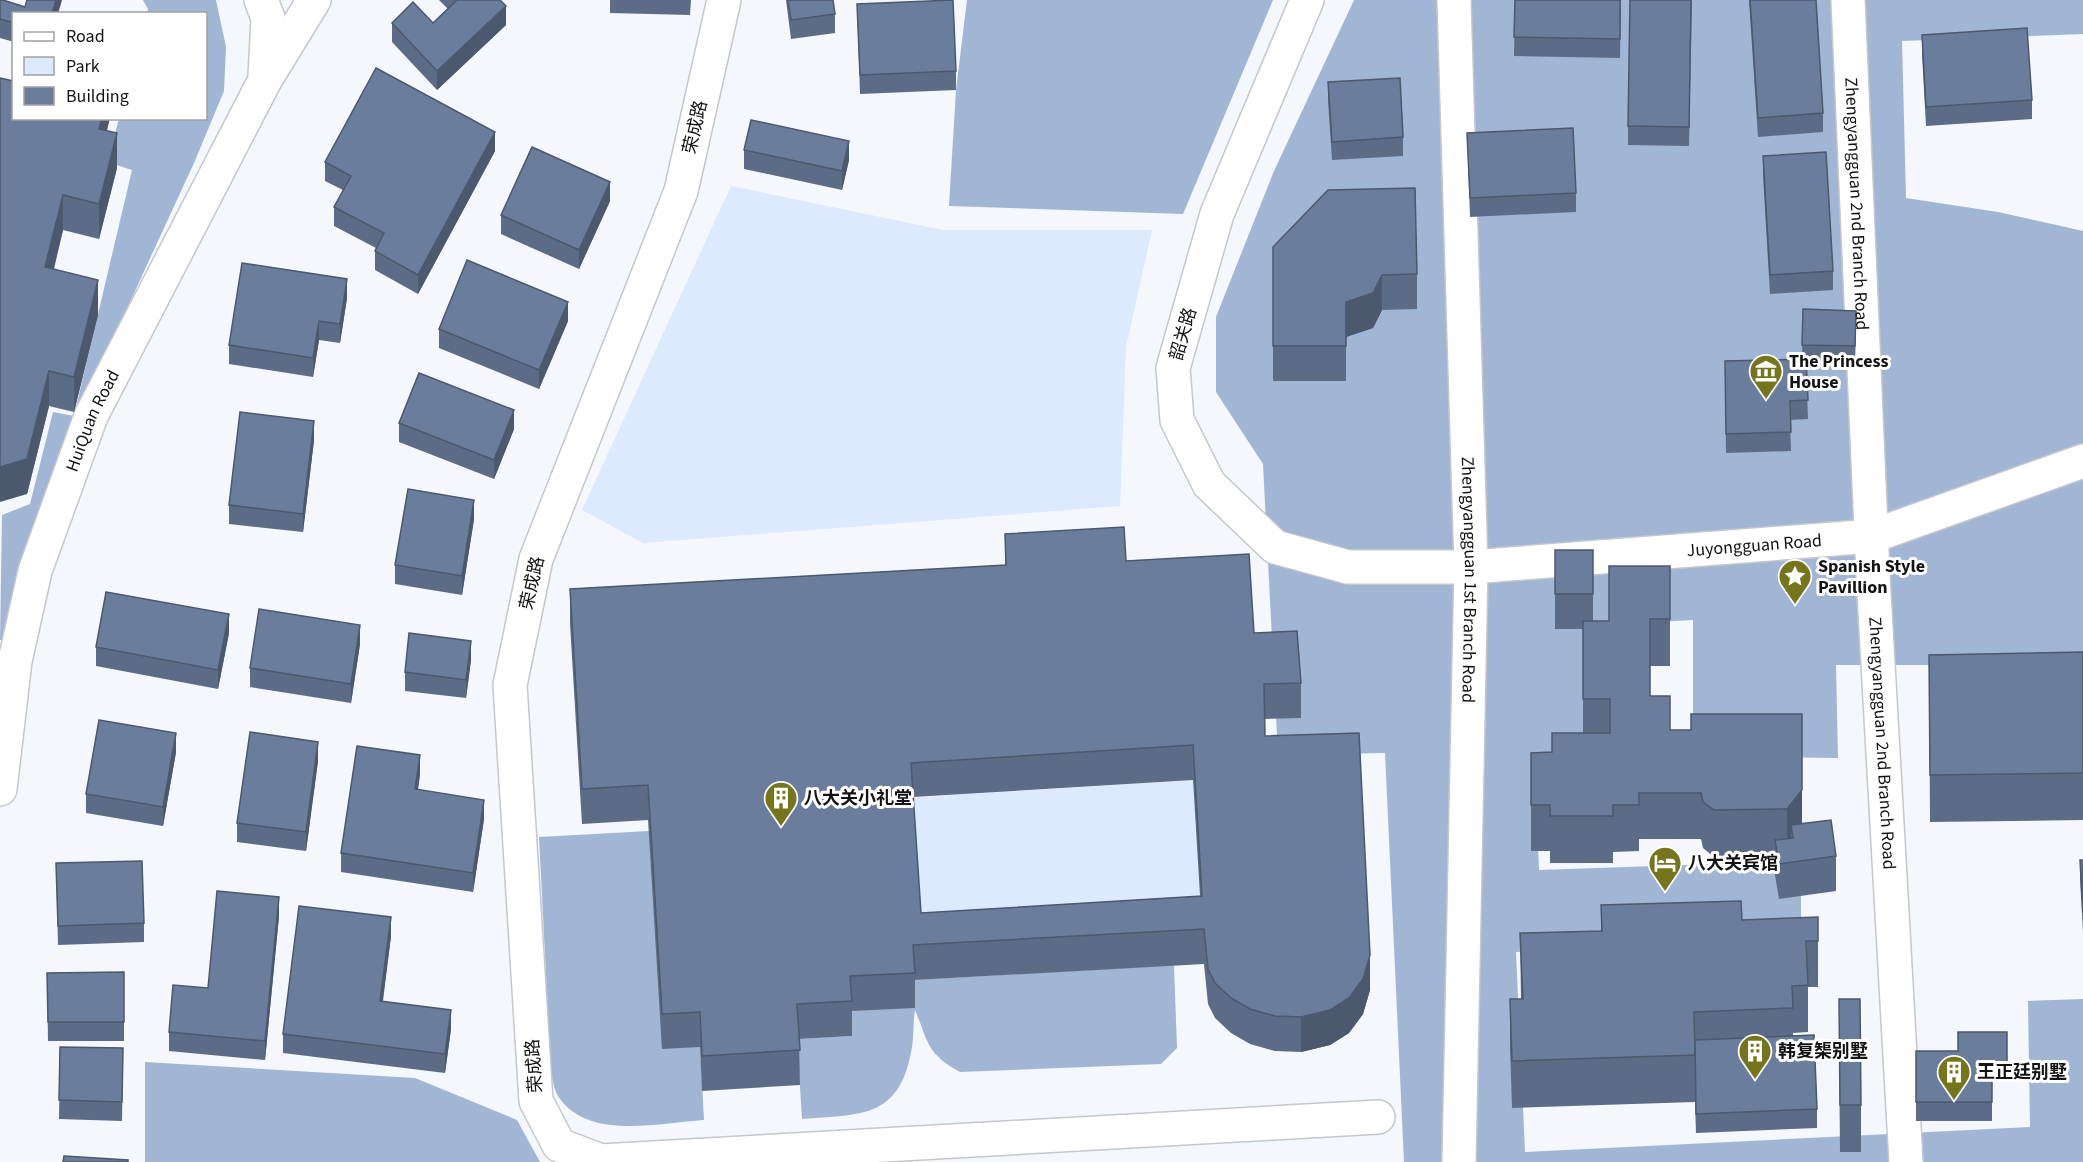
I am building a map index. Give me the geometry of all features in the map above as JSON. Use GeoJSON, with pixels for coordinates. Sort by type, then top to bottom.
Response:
{"type":"FeatureCollection","features":[{"type":"Feature","properties":{"kind":"street"},"geometry":{"type":"LineString","coordinates":[[261,0],[268,18],[265,81]]}},
{"type":"Feature","properties":{"kind":"street","name":"HuiQuan Road"},"geometry":{"type":"LineString","coordinates":[[0,789],[15,661],[35,571],[91,416],[265,81],[314,0]]}},
{"type":"Feature","properties":{"kind":"street","name":"荣成路"},"geometry":{"type":"LineString","coordinates":[[602,1161],[559,1145],[536,1101],[510,685],[536,559],[681,191],[724,0]]}},
{"type":"Feature","properties":{"kind":"street","name":"韶关路"},"geometry":{"type":"LineString","coordinates":[[1306,0],[1217,214],[1173,368],[1176,420],[1209,484],[1275,547],[1348,567],[1415,565]]}},
{"type":"Feature","properties":{"kind":"street","name":"Zhengyangguan 1st Branch Road"},"geometry":{"type":"LineString","coordinates":[[1454,0],[1471,567],[1459,1162]]}},
{"type":"Feature","properties":{"kind":"street","name":"Zhengyangguan 2nd Branch Road"},"geometry":{"type":"LineString","coordinates":[[1848,0],[1906,1162]]}},
{"type":"Feature","properties":{"kind":"street","name":"Juyongguan Road"},"geometry":{"type":"LineString","coordinates":[[1415,565],[1471,567],[1873,536],[2083,461]]}},
{"type":"Feature","properties":{"kind":"street"},"geometry":{"type":"LineString","coordinates":[[602,1161],[968,1151],[1378,1117]]}},
{"type":"Feature","properties":{"kind":"green space"},"geometry":{"type":"Polygon","coordinates":[[[731,186],[943,230],[1152,230],[1126,347],[1120,506],[643,543],[582,510],[731,186]]]}},
{"type":"Feature","properties":{"kind":"green space"},"geometry":{"type":"Polygon","coordinates":[[[1193,780],[1202,931],[921,948],[911,798],[1193,780]]]}},
{"type":"Feature","properties":{"kind":"shaded area"},"geometry":{"type":"Polygon","coordinates":[[[143,0],[216,0],[226,47],[224,91],[194,163],[104,358],[9,640],[0,640],[2,515],[30,504],[53,412],[74,416],[132,170],[107,162],[119,120],[207,120],[207,12],[147,12],[143,0]]]}},
{"type":"Feature","properties":{"kind":"shaded area"},"geometry":{"type":"Polygon","coordinates":[[[967,0],[1273,0],[1183,214],[949,206],[956,90],[967,0]]]}},
{"type":"Feature","properties":{"kind":"shaded area"},"geometry":{"type":"Polygon","coordinates":[[[1354,0],[2083,0],[2083,34],[1902,41],[1906,198],[1998,212],[2083,231],[2083,665],[1836,665],[1838,758],[1693,756],[1693,620],[1598,625],[1600,767],[1535,768],[1539,870],[1801,861],[1801,938],[1516,952],[1525,1152],[2030,1127],[2028,1001],[2083,999],[2083,1162],[1404,1162],[1385,753],[1278,755],[1263,464],[1216,392],[1216,317],[1274,171],[1354,0]]]}},
{"type":"Feature","properties":{"kind":"shaded area"},"geometry":{"type":"Polygon","coordinates":[[[649,831],[700,1047],[704,1120],[646,1126],[605,1124],[587,1119],[571,1110],[558,1096],[551,1073],[539,837],[649,831]]]}},
{"type":"Feature","properties":{"kind":"shaded area"},"geometry":{"type":"Polygon","coordinates":[[[1174,965],[1177,1048],[1161,1064],[960,1072],[935,1053],[926,1039],[915,1010],[912,1047],[906,1071],[898,1088],[888,1100],[860,1113],[802,1119],[797,1039],[851,1036],[850,1011],[913,980],[1174,965]]]}},
{"type":"Feature","properties":{"kind":"shaded area"},"geometry":{"type":"Polygon","coordinates":[[[145,1062],[415,1078],[517,1120],[540,1162],[145,1162],[145,1062]]]}},
{"type":"Feature","properties":{"kind":"building"},"geometry":{"type":"Polygon","coordinates":[[[0,0],[25,7],[27,0],[56,0],[53,12],[12,12],[12,22],[0,19],[0,0]]]}},
{"type":"Feature","properties":{"kind":"building"},"geometry":{"type":"Polygon","coordinates":[[[457,0],[500,0],[506,6],[437,71],[392,23],[413,2],[433,23],[457,0]]]}},
{"type":"Feature","properties":{"kind":"building"},"geometry":{"type":"Polygon","coordinates":[[[788,0],[833,0],[835,14],[791,20],[788,0]]]}},
{"type":"Feature","properties":{"kind":"building"},"geometry":{"type":"Polygon","coordinates":[[[953,0],[956,71],[860,75],[857,4],[953,0]]]}},
{"type":"Feature","properties":{"kind":"building"},"geometry":{"type":"Polygon","coordinates":[[[1515,0],[1620,0],[1620,39],[1514,37],[1515,0]]]}},
{"type":"Feature","properties":{"kind":"building"},"geometry":{"type":"Polygon","coordinates":[[[1630,0],[1691,0],[1689,127],[1628,126],[1630,0]]]}},
{"type":"Feature","properties":{"kind":"building"},"geometry":{"type":"Polygon","coordinates":[[[1750,0],[1816,0],[1823,113],[1758,118],[1750,0]]]}},
{"type":"Feature","properties":{"kind":"building"},"geometry":{"type":"Polygon","coordinates":[[[2027,28],[2032,100],[1926,107],[1922,35],[2027,28]]]}},
{"type":"Feature","properties":{"kind":"building"},"geometry":{"type":"Polygon","coordinates":[[[376,68],[495,132],[418,275],[375,251],[384,233],[334,207],[351,176],[325,162],[376,68]]]}},
{"type":"Feature","properties":{"kind":"building"},"geometry":{"type":"Polygon","coordinates":[[[0,78],[12,81],[12,120],[101,120],[99,129],[117,133],[99,204],[63,195],[45,267],[98,280],[74,377],[49,371],[27,459],[0,467],[0,78]]]}},
{"type":"Feature","properties":{"kind":"building"},"geometry":{"type":"Polygon","coordinates":[[[1400,78],[1403,137],[1332,142],[1328,82],[1400,78]]]}},
{"type":"Feature","properties":{"kind":"building"},"geometry":{"type":"Polygon","coordinates":[[[751,120],[849,141],[842,171],[744,150],[751,120]]]}},
{"type":"Feature","properties":{"kind":"building"},"geometry":{"type":"Polygon","coordinates":[[[1573,128],[1576,193],[1470,198],[1467,133],[1573,128]]]}},
{"type":"Feature","properties":{"kind":"building"},"geometry":{"type":"Polygon","coordinates":[[[532,147],[610,182],[579,250],[501,215],[532,147]]]}},
{"type":"Feature","properties":{"kind":"building"},"geometry":{"type":"Polygon","coordinates":[[[1826,152],[1833,271],[1770,275],[1763,156],[1826,152]]]}},
{"type":"Feature","properties":{"kind":"building"},"geometry":{"type":"Polygon","coordinates":[[[1415,188],[1417,274],[1382,275],[1373,293],[1346,302],[1346,346],[1273,346],[1273,247],[1328,190],[1415,188]]]}},
{"type":"Feature","properties":{"kind":"building"},"geometry":{"type":"Polygon","coordinates":[[[467,260],[568,302],[539,370],[439,329],[467,260]]]}},
{"type":"Feature","properties":{"kind":"building"},"geometry":{"type":"Polygon","coordinates":[[[242,263],[347,279],[340,324],[319,321],[313,358],[229,345],[242,263]]]}},
{"type":"Feature","properties":{"kind":"building"},"geometry":{"type":"Polygon","coordinates":[[[1803,309],[1856,311],[1855,346],[1802,345],[1803,309]]]}},
{"type":"Feature","properties":{"kind":"building","name":"The Princess House"},"geometry":{"type":"Polygon","coordinates":[[[1806,359],[1808,400],[1790,401],[1791,432],[1726,434],[1725,361],[1806,359]]]}},
{"type":"Feature","properties":{"kind":"building"},"geometry":{"type":"Polygon","coordinates":[[[419,373],[514,410],[494,460],[399,423],[419,373]]]}},
{"type":"Feature","properties":{"kind":"building"},"geometry":{"type":"Polygon","coordinates":[[[240,412],[314,421],[303,514],[229,505],[240,412]]]}},
{"type":"Feature","properties":{"kind":"building"},"geometry":{"type":"Polygon","coordinates":[[[408,489],[474,500],[462,576],[395,565],[408,489]]]}},
{"type":"Feature","properties":{"kind":"building","name":"八大关小礼堂"},"geometry":{"type":"Polygon","coordinates":[[[1124,527],[1126,561],[1249,554],[1254,633],[1297,631],[1301,683],[1264,684],[1265,736],[1359,733],[1370,955],[1363,979],[1349,998],[1330,1010],[1301,1017],[1275,1016],[1250,1009],[1231,998],[1215,983],[1208,969],[1204,929],[913,945],[915,973],[850,976],[852,1001],[797,1004],[800,1050],[702,1056],[700,1012],[662,1014],[648,785],[582,789],[570,589],[1006,565],[1005,534],[1124,527]],[[1193,745],[911,763],[921,913],[1202,896],[1193,745]]]}},
{"type":"Feature","properties":{"kind":"building"},"geometry":{"type":"Polygon","coordinates":[[[1555,550],[1593,550],[1593,594],[1555,594],[1555,550]]]}},
{"type":"Feature","properties":{"kind":"building"},"geometry":{"type":"Polygon","coordinates":[[[1609,566],[1670,566],[1670,619],[1650,619],[1650,696],[1670,696],[1670,730],[1691,730],[1691,714],[1802,714],[1802,790],[1787,809],[1714,810],[1703,802],[1701,793],[1639,793],[1639,805],[1613,805],[1613,816],[1550,816],[1550,805],[1531,805],[1531,753],[1552,752],[1552,733],[1610,733],[1610,699],[1583,699],[1583,621],[1609,621],[1609,566]]]}},
{"type":"Feature","properties":{"kind":"building"},"geometry":{"type":"Polygon","coordinates":[[[106,592],[229,614],[218,670],[96,647],[106,592]]]}},
{"type":"Feature","properties":{"kind":"building"},"geometry":{"type":"Polygon","coordinates":[[[259,609],[360,625],[351,684],[250,668],[259,609]]]}},
{"type":"Feature","properties":{"kind":"building"},"geometry":{"type":"Polygon","coordinates":[[[409,633],[471,641],[466,680],[405,672],[409,633]]]}},
{"type":"Feature","properties":{"kind":"building"},"geometry":{"type":"Polygon","coordinates":[[[2083,652],[2083,773],[1930,775],[1929,655],[2083,652]]]}},
{"type":"Feature","properties":{"kind":"building"},"geometry":{"type":"Polygon","coordinates":[[[99,720],[176,733],[163,807],[86,794],[99,720]]]}},
{"type":"Feature","properties":{"kind":"building"},"geometry":{"type":"Polygon","coordinates":[[[250,732],[318,742],[306,832],[237,823],[250,732]]]}},
{"type":"Feature","properties":{"kind":"building"},"geometry":{"type":"Polygon","coordinates":[[[357,746],[420,755],[415,789],[484,800],[473,873],[341,853],[357,746]]]}},
{"type":"Feature","properties":{"kind":"building"},"geometry":{"type":"Polygon","coordinates":[[[1831,820],[1836,856],[1779,864],[1775,840],[1793,838],[1791,825],[1831,820]]]}},
{"type":"Feature","properties":{"kind":"building"},"geometry":{"type":"Polygon","coordinates":[[[2080,860],[2083,860],[2083,913],[2080,860]]]}},
{"type":"Feature","properties":{"kind":"building"},"geometry":{"type":"Polygon","coordinates":[[[142,861],[144,923],[58,926],[56,863],[142,861]]]}},
{"type":"Feature","properties":{"kind":"building"},"geometry":{"type":"Polygon","coordinates":[[[217,891],[279,897],[265,1041],[169,1032],[173,985],[208,988],[217,891]]]}},
{"type":"Feature","properties":{"kind":"building"},"geometry":{"type":"Polygon","coordinates":[[[1741,901],[1742,920],[1818,917],[1818,941],[1806,941],[1808,985],[1792,986],[1793,1008],[1694,1012],[1695,1055],[1512,1061],[1510,999],[1523,999],[1520,933],[1602,931],[1601,905],[1741,901]]]}},
{"type":"Feature","properties":{"kind":"building"},"geometry":{"type":"Polygon","coordinates":[[[299,906],[391,917],[380,1001],[451,1010],[445,1054],[283,1034],[299,906]]]}},
{"type":"Feature","properties":{"kind":"building"},"geometry":{"type":"Polygon","coordinates":[[[124,972],[124,1022],[48,1022],[47,973],[124,972]]]}},
{"type":"Feature","properties":{"kind":"building"},"geometry":{"type":"Polygon","coordinates":[[[1839,999],[1860,999],[1861,1105],[1840,1105],[1839,999]]]}},
{"type":"Feature","properties":{"kind":"building","name":"王正廷别墅"},"geometry":{"type":"Polygon","coordinates":[[[1958,1032],[2007,1032],[2007,1062],[1992,1062],[1992,1102],[1916,1102],[1916,1051],[1958,1051],[1958,1032]]]}},
{"type":"Feature","properties":{"kind":"building","name":"韩复榘别墅"},"geometry":{"type":"Polygon","coordinates":[[[1814,1035],[1817,1109],[1696,1114],[1695,1040],[1814,1035]]]}},
{"type":"Feature","properties":{"kind":"building"},"geometry":{"type":"Polygon","coordinates":[[[60,1047],[123,1048],[122,1102],[59,1100],[60,1047]]]}},
{"type":"Feature","properties":{"kind":"building"},"geometry":{"type":"Polygon","coordinates":[[[64,1156],[128,1160],[128,1162],[63,1162],[64,1156]]]}},
{"type":"Feature","properties":{"kind":"place","name":"The Princess House"},"geometry":{"type":"Point","coordinates":[1766,400]}},
{"type":"Feature","properties":{"kind":"place","name":"Spanish Style Pavillion"},"geometry":{"type":"Point","coordinates":[1795,605]}},
{"type":"Feature","properties":{"kind":"place","name":"八大关小礼堂"},"geometry":{"type":"Point","coordinates":[781,827]}},
{"type":"Feature","properties":{"kind":"place","name":"八大关宾馆"},"geometry":{"type":"Point","coordinates":[1665,892]}},
{"type":"Feature","properties":{"kind":"place","name":"韩复榘别墅"},"geometry":{"type":"Point","coordinates":[1755,1080]}},
{"type":"Feature","properties":{"kind":"place","name":"王正廷别墅"},"geometry":{"type":"Point","coordinates":[1954,1101]}}]}
